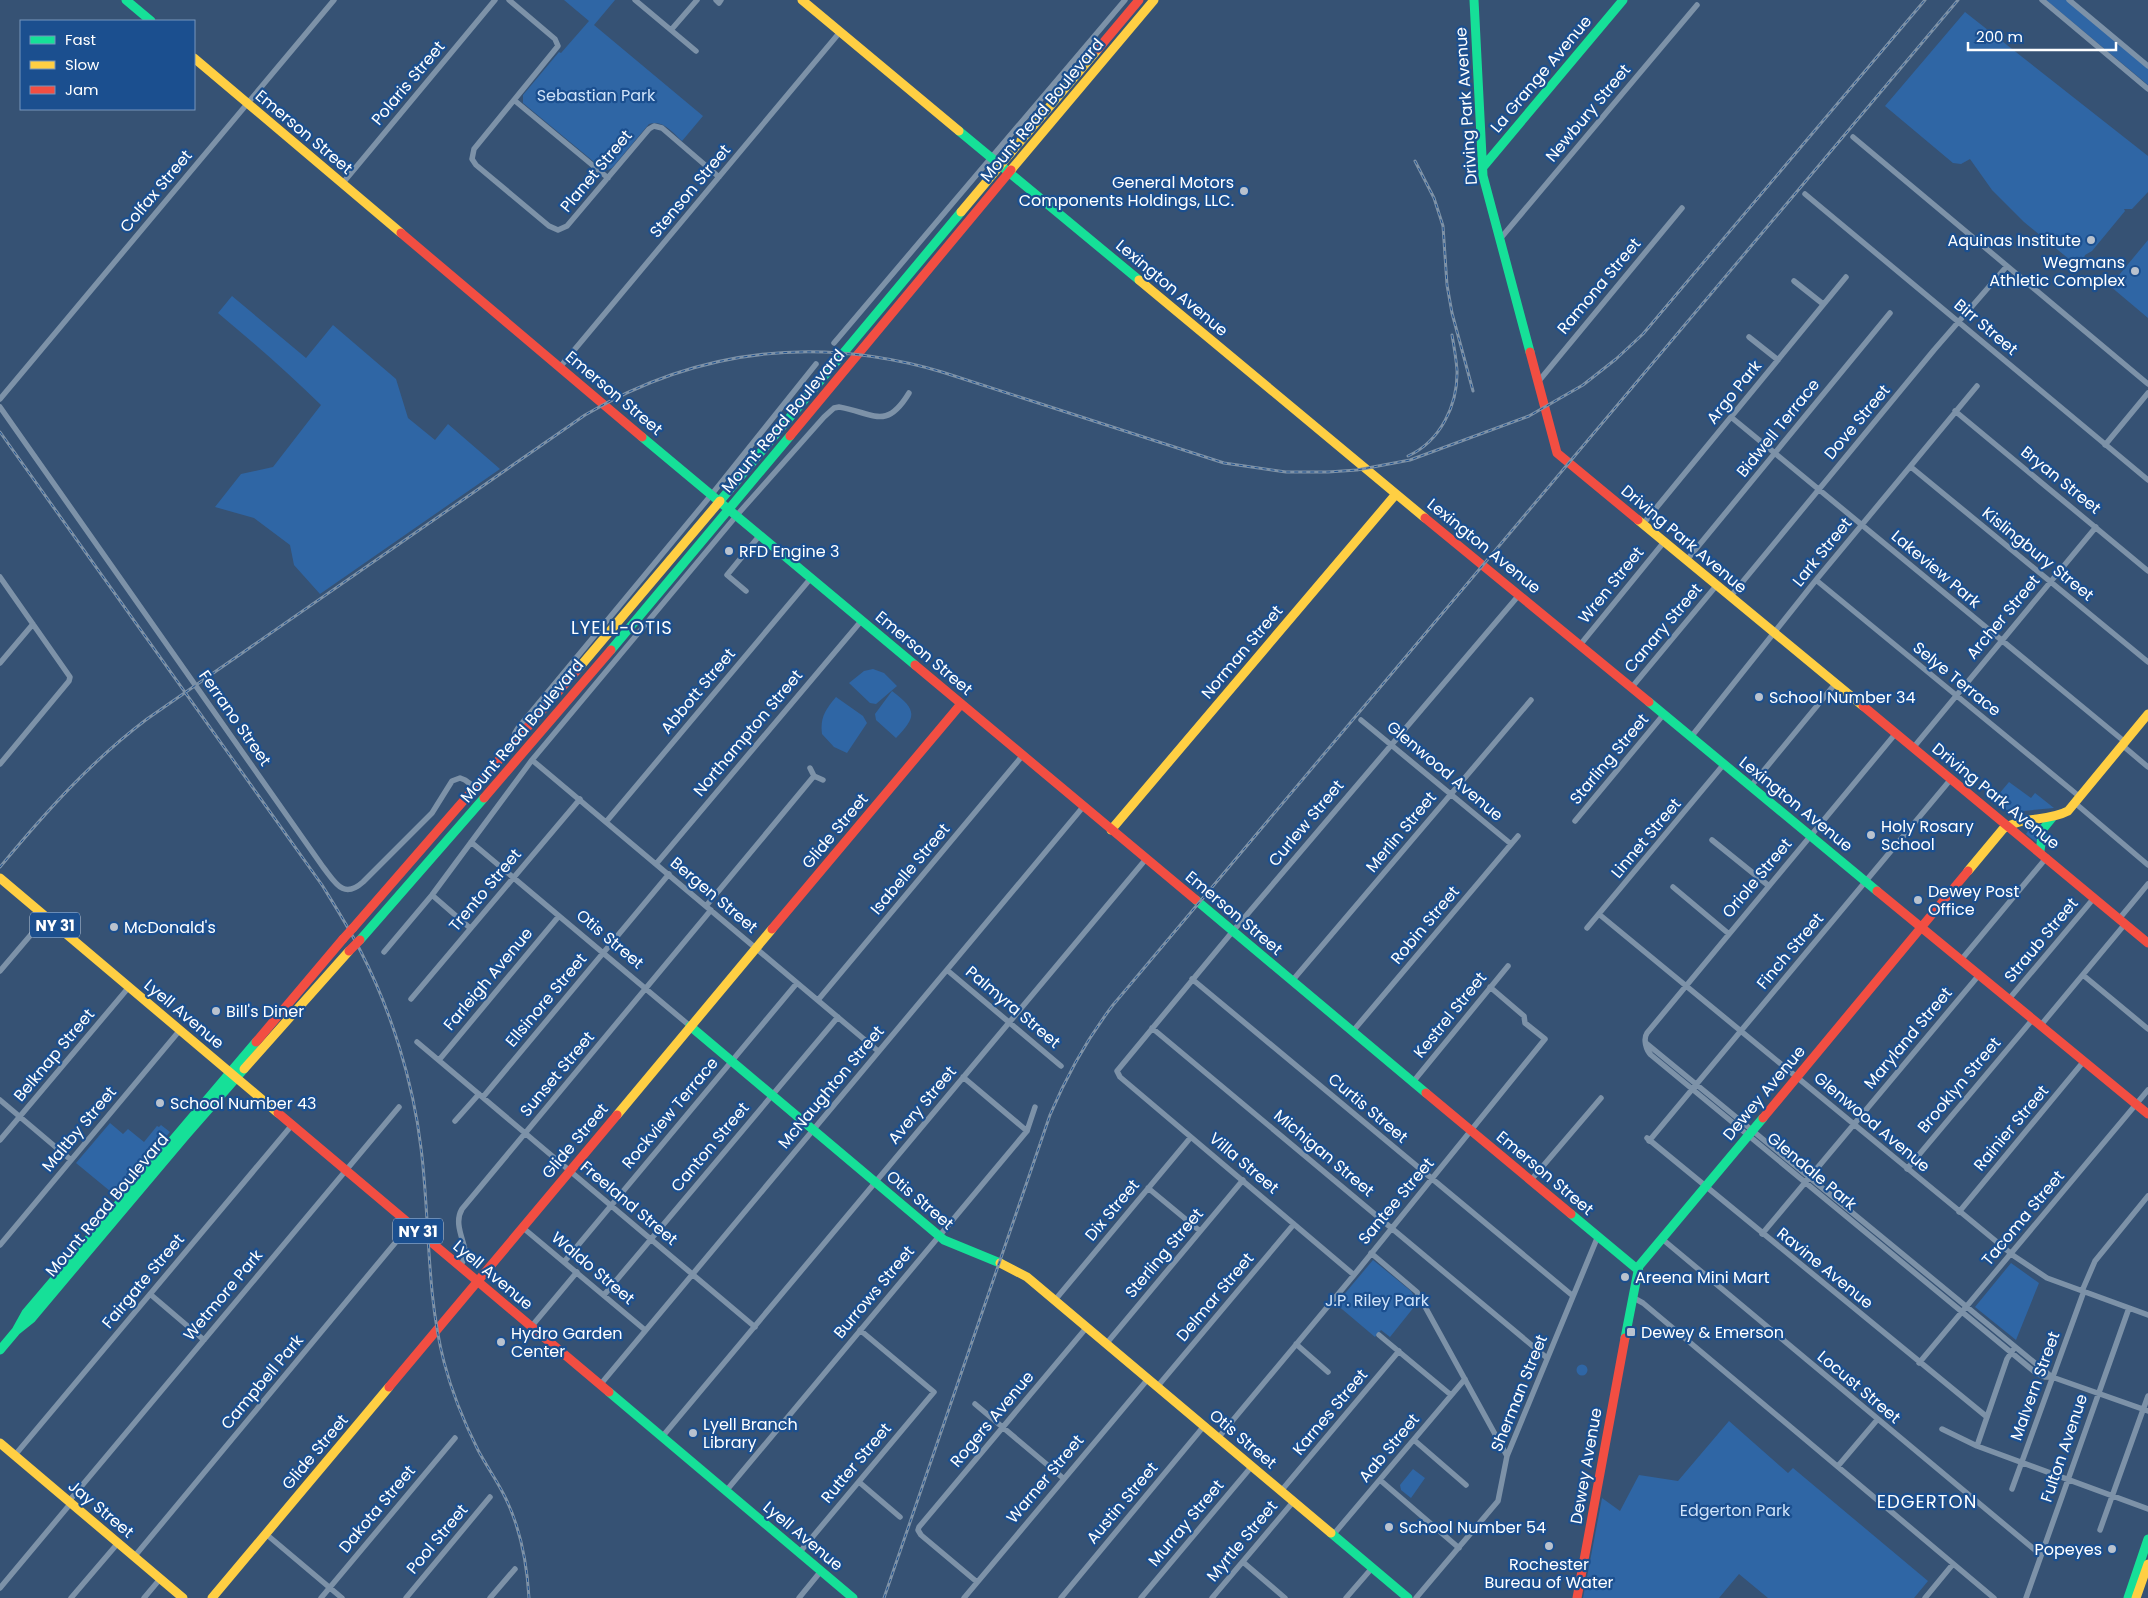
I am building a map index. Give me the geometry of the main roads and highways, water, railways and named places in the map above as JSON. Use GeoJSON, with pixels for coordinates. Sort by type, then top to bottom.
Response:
{"type":"FeatureCollection","features":[{"type":"Feature","properties":{"kind":"railway"},"geometry":{"type":"LineString","coordinates":[[0,867],[87,770],[147,719],[585,415],[627,393],[670,375],[714,363],[759,355],[804,352],[849,354],[895,361],[942,372],[1224,463],[1286,472],[1357,470],[1410,460],[1529,416],[1583,385],[1616,359],[1643,334],[1925,0]]}},
{"type":"Feature","properties":{"kind":"railway"},"geometry":{"type":"LineString","coordinates":[[884,1598],[1050,1115],[1063,1086],[1086,1044],[1113,1005],[1958,0]]}},
{"type":"Feature","properties":{"kind":"railway"},"geometry":{"type":"LineString","coordinates":[[1415,161],[1434,198],[1443,226],[1447,285],[1452,313],[1473,391]]}},
{"type":"Feature","properties":{"kind":"railway"},"geometry":{"type":"LineString","coordinates":[[1408,456],[1430,441],[1451,408],[1457,383],[1452,335]]}},
{"type":"Feature","properties":{"kind":"railway"},"geometry":{"type":"LineString","coordinates":[[0,432],[322,885],[360,950],[371,973],[399,1046],[417,1123],[424,1175],[434,1309],[447,1374],[468,1429],[503,1493],[516,1523],[525,1560],[529,1598]]}},
{"type":"Feature","properties":{"kind":"place","name":"General Motors Components Holdings, LLC."},"geometry":{"type":"Point","coordinates":[1244,191]}},
{"type":"Feature","properties":{"kind":"place","name":"Aquinas Institute"},"geometry":{"type":"Point","coordinates":[2091,240]}},
{"type":"Feature","properties":{"kind":"place","name":"Wegmans Athletic Complex"},"geometry":{"type":"Point","coordinates":[2135,271]}},
{"type":"Feature","properties":{"kind":"place","name":"RFD Engine 3"},"geometry":{"type":"Point","coordinates":[729,551]}},
{"type":"Feature","properties":{"kind":"place","name":"School Number 34"},"geometry":{"type":"Point","coordinates":[1759,697]}},
{"type":"Feature","properties":{"kind":"place","name":"Holy Rosary School"},"geometry":{"type":"Point","coordinates":[1871,835]}},
{"type":"Feature","properties":{"kind":"place","name":"Dewey Post Office"},"geometry":{"type":"Point","coordinates":[1918,900]}},
{"type":"Feature","properties":{"kind":"place","name":"McDonald's"},"geometry":{"type":"Point","coordinates":[114,927]}},
{"type":"Feature","properties":{"kind":"place","name":"Bill's Diner"},"geometry":{"type":"Point","coordinates":[216,1011]}},
{"type":"Feature","properties":{"kind":"place","name":"School Number 43"},"geometry":{"type":"Point","coordinates":[160,1103]}},
{"type":"Feature","properties":{"kind":"place","name":"Areena Mini Mart"},"geometry":{"type":"Point","coordinates":[1625,1277]}},
{"type":"Feature","properties":{"kind":"place","name":"Dewey & Emerson"},"geometry":{"type":"Point","coordinates":[1631,1332]}},
{"type":"Feature","properties":{"kind":"place","name":"Hydro Garden Center"},"geometry":{"type":"Point","coordinates":[501,1342]}},
{"type":"Feature","properties":{"kind":"place","name":"Lyell Branch Library"},"geometry":{"type":"Point","coordinates":[693,1433]}},
{"type":"Feature","properties":{"kind":"place","name":"School Number 54"},"geometry":{"type":"Point","coordinates":[1389,1527]}},
{"type":"Feature","properties":{"kind":"place","name":"Rochester Bureau of Water"},"geometry":{"type":"Point","coordinates":[1549,1546]}},
{"type":"Feature","properties":{"kind":"place","name":"Popeyes"},"geometry":{"type":"Point","coordinates":[2112,1549]}},
{"type":"Feature","properties":{"kind":"district","name":"LYELL-OTIS"},"geometry":{"type":"Point","coordinates":[622,627]}},
{"type":"Feature","properties":{"kind":"district","name":"EDGERTON"},"geometry":{"type":"Point","coordinates":[1927,1501]}},
{"type":"Feature","properties":{"kind":"park label","name":"Sebastian Park"},"geometry":{"type":"Point","coordinates":[596,95]}},
{"type":"Feature","properties":{"kind":"park label","name":"J.P. Riley Park"},"geometry":{"type":"Point","coordinates":[1377,1300]}},
{"type":"Feature","properties":{"kind":"park label","name":"Edgerton Park"},"geometry":{"type":"Point","coordinates":[1735,1510]}}]}
